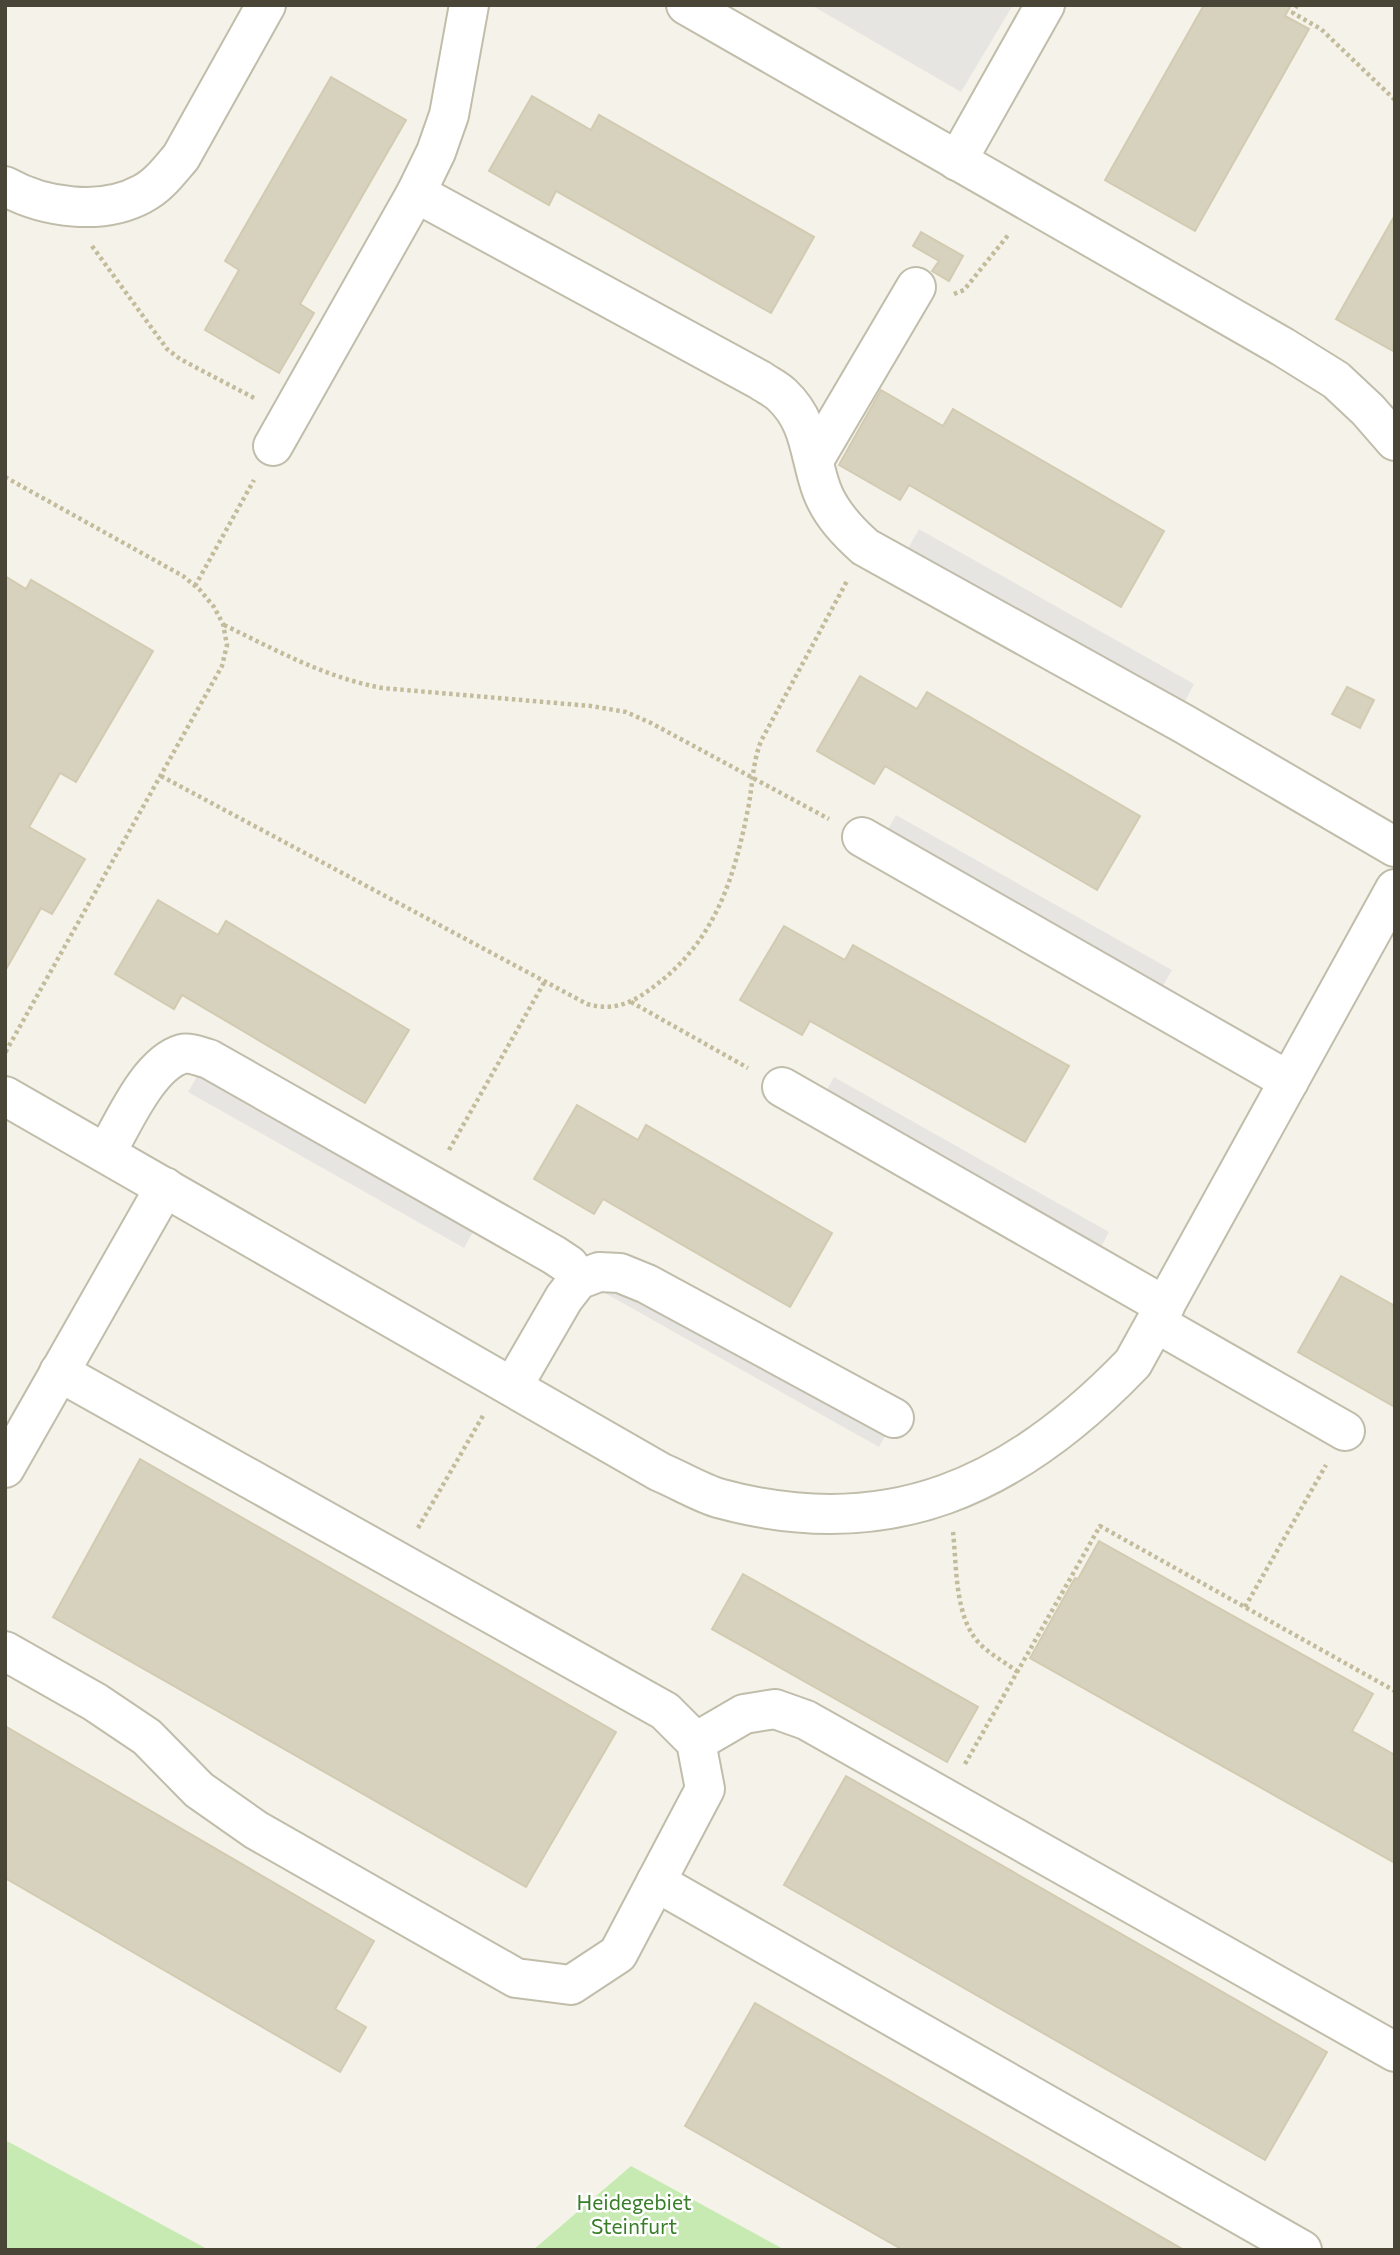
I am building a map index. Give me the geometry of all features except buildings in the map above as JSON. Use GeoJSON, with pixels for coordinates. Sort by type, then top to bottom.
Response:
{"type":"FeatureCollection","features":[{"type":"Feature","properties":{"kind":"lane"},"geometry":{"type":"LineString","coordinates":[[5,186],[56,205],[106,207],[142,195],[164,178],[181,157],[266,5]]}},
{"type":"Feature","properties":{"kind":"lane"},"geometry":{"type":"LineString","coordinates":[[281,431],[416,193],[436,152],[449,115],[468,5]]}},
{"type":"Feature","properties":{"kind":"lane"},"geometry":{"type":"LineString","coordinates":[[686,5],[1336,380],[1368,410],[1395,441]]}},
{"type":"Feature","properties":{"kind":"lane"},"geometry":{"type":"LineString","coordinates":[[957,161],[1045,5]]}},
{"type":"Feature","properties":{"kind":"lane"},"geometry":{"type":"LineString","coordinates":[[416,193],[760,380],[782,395],[809,438],[822,489],[831,509],[852,536],[865,547],[1184,724],[1395,847]]}},
{"type":"Feature","properties":{"kind":"lane"},"geometry":{"type":"LineString","coordinates":[[814,460],[911,296]]}},
{"type":"Feature","properties":{"kind":"lane"},"geometry":{"type":"LineString","coordinates":[[862,837],[1289,1080]]}},
{"type":"Feature","properties":{"kind":"lane"},"geometry":{"type":"LineString","coordinates":[[5,1096],[660,1472],[717,1497],[779,1509],[847,1515],[896,1510],[946,1496],[1016,1460],[1070,1423],[1133,1363],[1289,1080],[1382,942],[1395,889]]}},
{"type":"Feature","properties":{"kind":"lane"},"geometry":{"type":"LineString","coordinates":[[106,1153],[147,1083],[164,1063],[184,1053],[209,1059],[554,1255],[569,1265],[578,1280]]}},
{"type":"Feature","properties":{"kind":"lane"},"geometry":{"type":"LineString","coordinates":[[782,1087],[1160,1314],[1345,1431]]}},
{"type":"Feature","properties":{"kind":"lane"},"geometry":{"type":"LineString","coordinates":[[8,1456],[165,1186]]}},
{"type":"Feature","properties":{"kind":"lane"},"geometry":{"type":"LineString","coordinates":[[508,1383],[578,1280],[599,1272],[610,1272],[620,1273],[647,1284],[894,1418]]}},
{"type":"Feature","properties":{"kind":"lane"},"geometry":{"type":"LineString","coordinates":[[5,1651],[95,1702],[147,1737],[199,1790],[256,1830],[516,1978],[571,1985],[618,1954],[705,1789],[696,1742],[665,1711],[59,1372]]}},
{"type":"Feature","properties":{"kind":"lane"},"geometry":{"type":"LineString","coordinates":[[696,1742],[744,1714],[775,1709],[806,1720],[1395,2052]]}},
{"type":"Feature","properties":{"kind":"lane"},"geometry":{"type":"LineString","coordinates":[[656,1882],[1302,2250]]}},
{"type":"Feature","properties":{"kind":"path"},"geometry":{"type":"LineString","coordinates":[[1297,5],[1293,13],[1321,29],[1395,100]]}},
{"type":"Feature","properties":{"kind":"path"},"geometry":{"type":"LineString","coordinates":[[64,205],[167,349],[281,431],[195,586]]}},
{"type":"Feature","properties":{"kind":"path"},"geometry":{"type":"LineString","coordinates":[[911,296],[956,294],[964,290],[1034,205]]}},
{"type":"Feature","properties":{"kind":"path"},"geometry":{"type":"LineString","coordinates":[[5,477],[183,576],[214,607],[223,624],[227,645],[222,666],[5,1053]]}},
{"type":"Feature","properties":{"kind":"path"},"geometry":{"type":"LineString","coordinates":[[161,776],[587,1004],[603,1008],[625,1005],[671,974],[703,937],[720,908],[733,872],[748,806],[753,763],[761,741],[865,547]]}},
{"type":"Feature","properties":{"kind":"path"},"geometry":{"type":"LineString","coordinates":[[223,624],[320,672],[350,682],[382,688],[591,706],[626,712],[862,837]]}},
{"type":"Feature","properties":{"kind":"path"},"geometry":{"type":"LineString","coordinates":[[429,1184],[545,981]]}},
{"type":"Feature","properties":{"kind":"path"},"geometry":{"type":"LineString","coordinates":[[630,1002],[782,1087]]}},
{"type":"Feature","properties":{"kind":"path"},"geometry":{"type":"LineString","coordinates":[[399,1562],[508,1383]]}},
{"type":"Feature","properties":{"kind":"path"},"geometry":{"type":"LineString","coordinates":[[1245,1607],[1345,1431]]}},
{"type":"Feature","properties":{"kind":"path"},"geometry":{"type":"LineString","coordinates":[[931,1500],[952,1522],[960,1598],[967,1622],[981,1645],[1018,1672]]}},
{"type":"Feature","properties":{"kind":"path"},"geometry":{"type":"LineString","coordinates":[[946,1799],[1100,1526],[1395,1691]]}},
{"type":"Feature","properties":{"kind":"green space"},"geometry":{"type":"Polygon","coordinates":[[[5,2140],[209,2250],[5,2250],[5,2140]]]}},
{"type":"Feature","properties":{"kind":"green space","name":"Heidegebiet Steinfurt"},"geometry":{"type":"Polygon","coordinates":[[[631,2166],[785,2250],[533,2250],[631,2166]]]}},
{"type":"Feature","properties":{"kind":"shaded area"},"geometry":{"type":"Polygon","coordinates":[[[811,5],[1013,5],[961,92],[811,5]]]}},
{"type":"Feature","properties":{"kind":"shaded area"},"geometry":{"type":"Polygon","coordinates":[[[919,529],[1194,684],[1182,707],[906,552],[919,529]]]}},
{"type":"Feature","properties":{"kind":"shaded area"},"geometry":{"type":"Polygon","coordinates":[[[896,815],[1172,970],[1159,993],[883,838],[896,815]]]}},
{"type":"Feature","properties":{"kind":"shaded area"},"geometry":{"type":"Polygon","coordinates":[[[201,1070],[477,1225],[464,1248],[188,1092],[201,1070]]]}},
{"type":"Feature","properties":{"kind":"shaded area"},"geometry":{"type":"Polygon","coordinates":[[[834,1077],[1109,1232],[1097,1255],[821,1100],[834,1077]]]}},
{"type":"Feature","properties":{"kind":"shaded area"},"geometry":{"type":"Polygon","coordinates":[[[616,1269],[891,1425],[879,1447],[603,1292],[616,1269]]]}}]}
